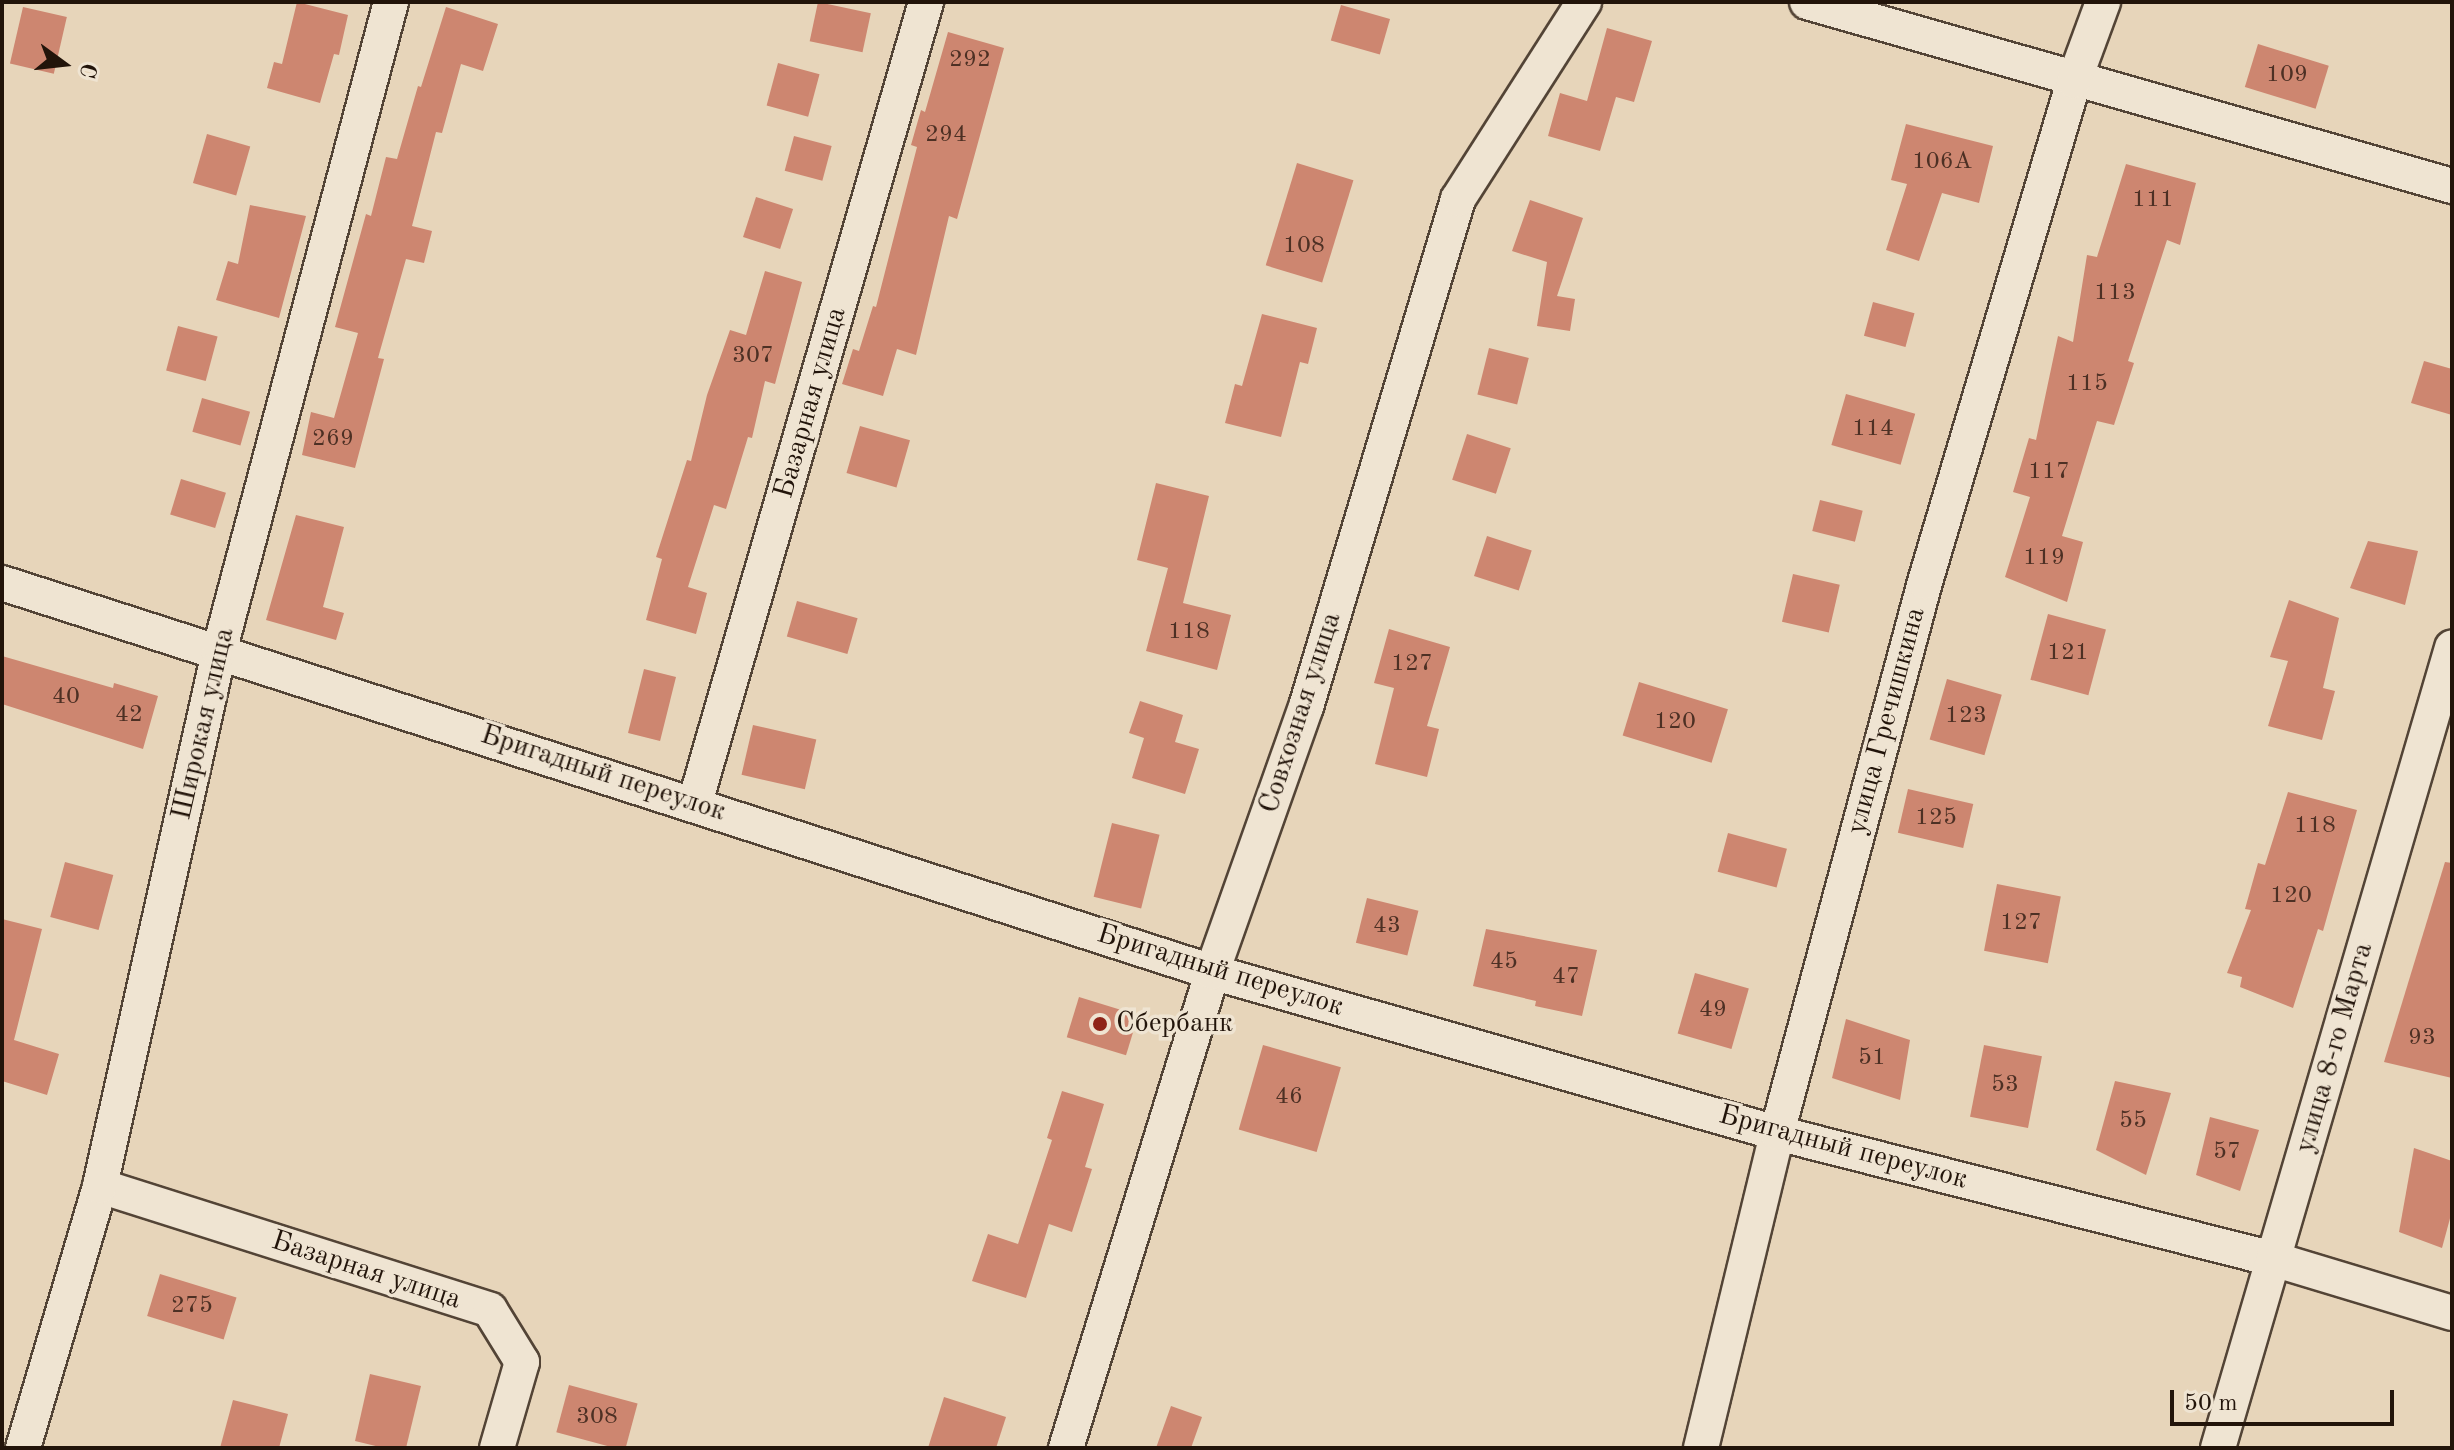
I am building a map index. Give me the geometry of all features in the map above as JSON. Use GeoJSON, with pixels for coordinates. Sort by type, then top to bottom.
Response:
{"type":"FeatureCollection","features":[{"type":"Feature","properties":{"kind":"street","name":"Широкая улица"},"geometry":{"type":"LineString","coordinates":[[23,1448],[100,1186],[219,652],[391,2]]}},
{"type":"Feature","properties":{"kind":"street","name":"Базарная улица"},"geometry":{"type":"LineString","coordinates":[[695,803],[926,2]]}},
{"type":"Feature","properties":{"kind":"street","name":"Совхозная улица"},"geometry":{"type":"LineString","coordinates":[[1066,1448],[1212,972],[1306,707],[1458,199],[1584,2]]}},
{"type":"Feature","properties":{"kind":"street"},"geometry":{"type":"LineString","coordinates":[[1807,2],[2074,81],[2452,186]]}},
{"type":"Feature","properties":{"kind":"street","name":"улица Гречишкина"},"geometry":{"type":"LineString","coordinates":[[1701,1448],[1777,1133],[1925,582],[2074,81],[2103,2]]}},
{"type":"Feature","properties":{"kind":"street","name":"Бригадный переулок"},"geometry":{"type":"LineString","coordinates":[[2,583],[695,803],[1212,972],[1777,1133],[2273,1259],[2452,1313]]}},
{"type":"Feature","properties":{"kind":"street","name":"улица 8-го Марта"},"geometry":{"type":"LineString","coordinates":[[2218,1448],[2452,648]]}},
{"type":"Feature","properties":{"kind":"street","name":"Базарная улица"},"geometry":{"type":"LineString","coordinates":[[100,1186],[490,1310],[522,1362],[497,1448]]}},
{"type":"Feature","properties":{"kind":"building"},"geometry":{"type":"Polygon","coordinates":[[[297,2],[348,15],[339,55],[334,54],[320,103],[267,88],[274,62],[282,64],[297,2]]]}},
{"type":"Feature","properties":{"kind":"building"},"geometry":{"type":"Polygon","coordinates":[[[818,2],[871,13],[863,52],[810,41],[818,2]]]}},
{"type":"Feature","properties":{"kind":"building"},"geometry":{"type":"Polygon","coordinates":[[[1341,5],[1390,19],[1380,55],[1331,41],[1341,5]]]}},
{"type":"Feature","properties":{"kind":"building"},"geometry":{"type":"Polygon","coordinates":[[[23,7],[67,17],[54,74],[10,64],[23,7]]]}},
{"type":"Feature","properties":{"kind":"building"},"geometry":{"type":"Polygon","coordinates":[[[446,7],[498,24],[483,71],[461,64],[442,133],[436,132],[412,226],[432,231],[424,263],[406,259],[378,358],[384,359],[355,468],[302,455],[311,412],[334,418],[358,333],[335,327],[366,214],[371,216],[386,157],[397,159],[418,86],[421,87],[446,7]]]}},
{"type":"Feature","properties":{"kind":"building"},"geometry":{"type":"Polygon","coordinates":[[[1607,28],[1652,41],[1634,102],[1616,97],[1600,151],[1548,136],[1560,93],[1587,101],[1607,28]]]}},
{"type":"Feature","properties":{"kind":"building"},"geometry":{"type":"Polygon","coordinates":[[[948,32],[1004,48],[957,219],[949,216],[916,355],[897,349],[883,396],[842,384],[853,349],[859,351],[873,306],[876,307],[917,147],[911,145],[921,110],[925,112],[948,32]]]}},
{"type":"Feature","properties":{"kind":"building"},"geometry":{"type":"Polygon","coordinates":[[[2258,44],[2329,66],[2316,109],[2245,87],[2258,44]]]}},
{"type":"Feature","properties":{"kind":"building"},"geometry":{"type":"Polygon","coordinates":[[[778,63],[820,74],[808,117],[767,106],[778,63]]]}},
{"type":"Feature","properties":{"kind":"building"},"geometry":{"type":"Polygon","coordinates":[[[1906,124],[1993,146],[1979,203],[1942,193],[1919,261],[1886,250],[1907,184],[1891,180],[1906,124]]]}},
{"type":"Feature","properties":{"kind":"building"},"geometry":{"type":"Polygon","coordinates":[[[207,134],[250,146],[236,195],[193,183],[207,134]]]}},
{"type":"Feature","properties":{"kind":"building"},"geometry":{"type":"Polygon","coordinates":[[[794,136],[832,146],[822,181],[785,171],[794,136]]]}},
{"type":"Feature","properties":{"kind":"building"},"geometry":{"type":"Polygon","coordinates":[[[1297,163],[1353,180],[1322,283],[1266,265],[1297,163]]]}},
{"type":"Feature","properties":{"kind":"building"},"geometry":{"type":"Polygon","coordinates":[[[2126,164],[2196,183],[2180,245],[2167,240],[2128,361],[2134,363],[2114,425],[2097,421],[2062,536],[2083,542],[2067,602],[2005,577],[2030,497],[2013,492],[2029,438],[2036,440],[2058,336],[2073,342],[2087,255],[2097,257],[2126,164]]]}},
{"type":"Feature","properties":{"kind":"building"},"geometry":{"type":"Polygon","coordinates":[[[756,197],[793,209],[780,249],[743,237],[756,197]]]}},
{"type":"Feature","properties":{"kind":"building"},"geometry":{"type":"Polygon","coordinates":[[[1530,200],[1583,218],[1557,296],[1575,299],[1570,331],[1537,326],[1547,262],[1512,251],[1530,200]]]}},
{"type":"Feature","properties":{"kind":"building"},"geometry":{"type":"Polygon","coordinates":[[[250,205],[306,216],[279,318],[216,300],[228,261],[238,264],[250,205]]]}},
{"type":"Feature","properties":{"kind":"building"},"geometry":{"type":"Polygon","coordinates":[[[765,271],[802,282],[775,384],[765,381],[752,438],[748,437],[726,509],[714,505],[688,587],[707,593],[696,634],[646,620],[662,559],[656,557],[687,460],[691,461],[707,395],[730,330],[746,335],[765,271]]]}},
{"type":"Feature","properties":{"kind":"building"},"geometry":{"type":"Polygon","coordinates":[[[1873,302],[1915,313],[1905,347],[1864,336],[1873,302]]]}},
{"type":"Feature","properties":{"kind":"building"},"geometry":{"type":"Polygon","coordinates":[[[1262,314],[1317,328],[1308,364],[1300,362],[1281,437],[1225,423],[1235,384],[1242,386],[1262,314]]]}},
{"type":"Feature","properties":{"kind":"building"},"geometry":{"type":"Polygon","coordinates":[[[178,326],[218,337],[206,381],[166,370],[178,326]]]}},
{"type":"Feature","properties":{"kind":"building"},"geometry":{"type":"Polygon","coordinates":[[[1489,348],[1529,358],[1517,404],[1477,395],[1489,348]]]}},
{"type":"Feature","properties":{"kind":"building"},"geometry":{"type":"Polygon","coordinates":[[[2424,361],[2452,369],[2452,415],[2411,403],[2424,361]]]}},
{"type":"Feature","properties":{"kind":"building"},"geometry":{"type":"Polygon","coordinates":[[[1846,394],[1915,414],[1901,465],[1831,445],[1846,394]]]}},
{"type":"Feature","properties":{"kind":"building"},"geometry":{"type":"Polygon","coordinates":[[[202,398],[250,412],[240,445],[192,432],[202,398]]]}},
{"type":"Feature","properties":{"kind":"building"},"geometry":{"type":"Polygon","coordinates":[[[860,426],[910,440],[896,487],[846,473],[860,426]]]}},
{"type":"Feature","properties":{"kind":"building"},"geometry":{"type":"Polygon","coordinates":[[[1467,434],[1511,448],[1496,494],[1452,480],[1467,434]]]}},
{"type":"Feature","properties":{"kind":"building"},"geometry":{"type":"Polygon","coordinates":[[[181,479],[226,493],[215,528],[170,514],[181,479]]]}},
{"type":"Feature","properties":{"kind":"building"},"geometry":{"type":"Polygon","coordinates":[[[1156,483],[1209,496],[1183,603],[1231,615],[1217,670],[1146,651],[1168,568],[1137,560],[1156,483]]]}},
{"type":"Feature","properties":{"kind":"building"},"geometry":{"type":"Polygon","coordinates":[[[1820,500],[1863,511],[1855,542],[1812,531],[1820,500]]]}},
{"type":"Feature","properties":{"kind":"building"},"geometry":{"type":"Polygon","coordinates":[[[296,515],[344,527],[323,607],[344,613],[336,640],[266,620],[296,515]]]}},
{"type":"Feature","properties":{"kind":"building"},"geometry":{"type":"Polygon","coordinates":[[[1487,536],[1532,551],[1519,590],[1474,576],[1487,536]]]}},
{"type":"Feature","properties":{"kind":"building"},"geometry":{"type":"Polygon","coordinates":[[[2368,541],[2418,551],[2405,605],[2350,588],[2368,541]]]}},
{"type":"Feature","properties":{"kind":"building"},"geometry":{"type":"Polygon","coordinates":[[[1793,574],[1840,585],[1829,633],[1782,622],[1793,574]]]}},
{"type":"Feature","properties":{"kind":"building"},"geometry":{"type":"Polygon","coordinates":[[[2289,600],[2339,618],[2323,688],[2335,691],[2322,740],[2268,726],[2288,661],[2270,657],[2289,600]]]}},
{"type":"Feature","properties":{"kind":"building"},"geometry":{"type":"Polygon","coordinates":[[[797,601],[858,618],[847,654],[787,637],[797,601]]]}},
{"type":"Feature","properties":{"kind":"building"},"geometry":{"type":"Polygon","coordinates":[[[2048,614],[2106,630],[2088,695],[2030,680],[2048,614]]]}},
{"type":"Feature","properties":{"kind":"building"},"geometry":{"type":"Polygon","coordinates":[[[1389,629],[1450,647],[1427,726],[1439,729],[1427,777],[1375,764],[1394,688],[1374,683],[1389,629]]]}},
{"type":"Feature","properties":{"kind":"building"},"geometry":{"type":"Polygon","coordinates":[[[2,656],[113,688],[114,683],[158,696],[143,749],[2,704],[2,656]]]}},
{"type":"Feature","properties":{"kind":"building"},"geometry":{"type":"Polygon","coordinates":[[[644,669],[676,677],[660,741],[628,733],[644,669]]]}},
{"type":"Feature","properties":{"kind":"building"},"geometry":{"type":"Polygon","coordinates":[[[1947,679],[2002,695],[1984,755],[1930,740],[1947,679]]]}},
{"type":"Feature","properties":{"kind":"building"},"geometry":{"type":"Polygon","coordinates":[[[1639,682],[1728,709],[1712,763],[1623,736],[1639,682]]]}},
{"type":"Feature","properties":{"kind":"building"},"geometry":{"type":"Polygon","coordinates":[[[1140,701],[1183,715],[1175,742],[1199,749],[1185,794],[1132,778],[1144,738],[1129,733],[1140,701]]]}},
{"type":"Feature","properties":{"kind":"building"},"geometry":{"type":"Polygon","coordinates":[[[753,725],[816,740],[805,789],[742,775],[753,725]]]}},
{"type":"Feature","properties":{"kind":"building"},"geometry":{"type":"Polygon","coordinates":[[[1908,789],[1973,804],[1963,848],[1898,833],[1908,789]]]}},
{"type":"Feature","properties":{"kind":"building"},"geometry":{"type":"Polygon","coordinates":[[[2288,792],[2357,810],[2323,931],[2318,929],[2293,1008],[2240,987],[2242,977],[2227,973],[2251,910],[2245,909],[2258,863],[2265,865],[2288,792]]]}},
{"type":"Feature","properties":{"kind":"building"},"geometry":{"type":"Polygon","coordinates":[[[1112,823],[1160,835],[1141,909],[1094,897],[1112,823]]]}},
{"type":"Feature","properties":{"kind":"building"},"geometry":{"type":"Polygon","coordinates":[[[1728,833],[1787,849],[1777,887],[1718,872],[1728,833]]]}},
{"type":"Feature","properties":{"kind":"building"},"geometry":{"type":"Polygon","coordinates":[[[65,862],[113,875],[99,930],[50,917],[65,862]]]}},
{"type":"Feature","properties":{"kind":"building"},"geometry":{"type":"Polygon","coordinates":[[[2445,862],[2452,863],[2452,1078],[2384,1062],[2445,862]]]}},
{"type":"Feature","properties":{"kind":"building"},"geometry":{"type":"Polygon","coordinates":[[[1997,884],[2061,896],[2048,963],[1984,951],[1997,884]]]}},
{"type":"Feature","properties":{"kind":"building"},"geometry":{"type":"Polygon","coordinates":[[[1367,898],[1418,911],[1407,955],[1356,943],[1367,898]]]}},
{"type":"Feature","properties":{"kind":"building"},"geometry":{"type":"Polygon","coordinates":[[[2,919],[42,929],[14,1040],[59,1054],[47,1095],[2,1081],[2,919]]]}},
{"type":"Feature","properties":{"kind":"building"},"geometry":{"type":"Polygon","coordinates":[[[1486,929],[1597,950],[1582,1016],[1535,1006],[1536,1001],[1473,986],[1486,929]]]}},
{"type":"Feature","properties":{"kind":"building"},"geometry":{"type":"Polygon","coordinates":[[[1695,973],[1749,988],[1731,1049],[1678,1034],[1695,973]]]}},
{"type":"Feature","properties":{"kind":"building"},"geometry":{"type":"Polygon","coordinates":[[[1079,997],[1138,1015],[1126,1055],[1067,1037],[1079,997]]]}},
{"type":"Feature","properties":{"kind":"building"},"geometry":{"type":"Polygon","coordinates":[[[1846,1019],[1910,1040],[1900,1100],[1832,1078],[1846,1019]]]}},
{"type":"Feature","properties":{"kind":"building"},"geometry":{"type":"Polygon","coordinates":[[[1263,1045],[1341,1067],[1317,1152],[1239,1130],[1263,1045]]]}},
{"type":"Feature","properties":{"kind":"building"},"geometry":{"type":"Polygon","coordinates":[[[1984,1045],[2042,1056],[2028,1128],[1970,1117],[1984,1045]]]}},
{"type":"Feature","properties":{"kind":"building"},"geometry":{"type":"Polygon","coordinates":[[[2115,1081],[2171,1093],[2146,1175],[2096,1150],[2115,1081]]]}},
{"type":"Feature","properties":{"kind":"building"},"geometry":{"type":"Polygon","coordinates":[[[1062,1091],[1104,1104],[1085,1167],[1092,1169],[1072,1232],[1049,1224],[1026,1298],[972,1281],[988,1234],[1018,1244],[1052,1140],[1047,1138],[1062,1091]]]}},
{"type":"Feature","properties":{"kind":"building"},"geometry":{"type":"Polygon","coordinates":[[[2210,1117],[2259,1130],[2240,1191],[2196,1175],[2210,1117]]]}},
{"type":"Feature","properties":{"kind":"building"},"geometry":{"type":"Polygon","coordinates":[[[2414,1148],[2452,1161],[2452,1211],[2442,1248],[2399,1232],[2414,1148]]]}},
{"type":"Feature","properties":{"kind":"building"},"geometry":{"type":"Polygon","coordinates":[[[160,1274],[237,1297],[224,1339],[147,1316],[160,1274]]]}},
{"type":"Feature","properties":{"kind":"building"},"geometry":{"type":"Polygon","coordinates":[[[370,1374],[421,1386],[406,1448],[384,1448],[355,1441],[370,1374]]]}},
{"type":"Feature","properties":{"kind":"building"},"geometry":{"type":"Polygon","coordinates":[[[569,1385],[638,1403],[626,1448],[556,1432],[569,1385]]]}},
{"type":"Feature","properties":{"kind":"building"},"geometry":{"type":"Polygon","coordinates":[[[944,1397],[1006,1417],[996,1448],[928,1448],[944,1397]]]}},
{"type":"Feature","properties":{"kind":"building"},"geometry":{"type":"Polygon","coordinates":[[[233,1400],[288,1414],[279,1448],[220,1448],[233,1400]]]}},
{"type":"Feature","properties":{"kind":"building"},"geometry":{"type":"Polygon","coordinates":[[[1171,1406],[1202,1417],[1191,1448],[1156,1448],[1171,1406]]]}},
{"type":"Feature","properties":{"kind":"place","name":"Сбербанк"},"geometry":{"type":"Point","coordinates":[1100,1024]}}]}
